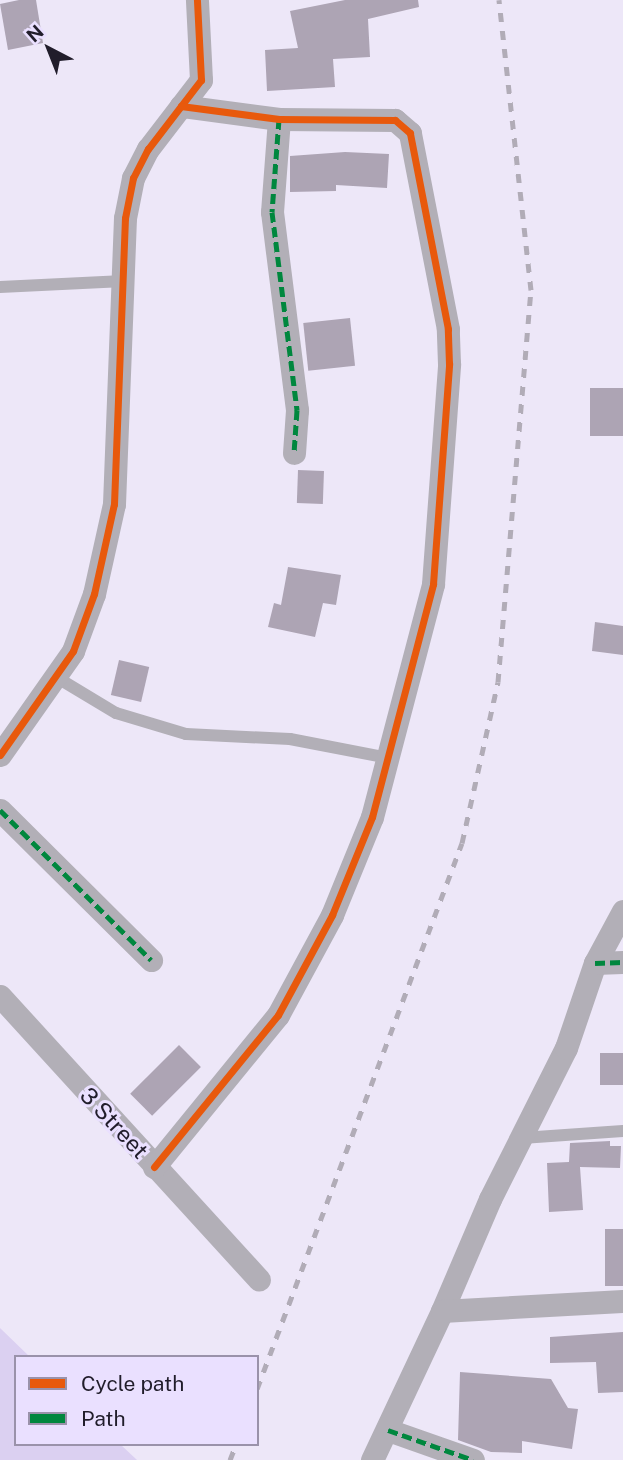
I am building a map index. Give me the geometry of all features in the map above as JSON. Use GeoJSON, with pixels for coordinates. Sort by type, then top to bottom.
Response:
{"type":"FeatureCollection","features":[{"type":"Feature","properties":{"kind":"street"},"geometry":{"type":"LineString","coordinates":[[0,755],[56,677],[94,594],[114,504],[125,218],[133,178],[201,80],[197,0]]}},
{"type":"Feature","properties":{"kind":"street"},"geometry":{"type":"LineString","coordinates":[[154,1167],[295,986],[350,873],[389,758],[433,584],[448,329],[410,132],[395,120],[279,119],[181,106]]}},
{"type":"Feature","properties":{"kind":"street"},"geometry":{"type":"LineString","coordinates":[[279,119],[272,212],[297,410],[294,453]]}},
{"type":"Feature","properties":{"kind":"street"},"geometry":{"type":"LineString","coordinates":[[0,810],[151,960]]}},
{"type":"Feature","properties":{"kind":"street"},"geometry":{"type":"LineString","coordinates":[[372,1460],[566,1048],[595,963],[623,911]]}},
{"type":"Feature","properties":{"kind":"street"},"geometry":{"type":"LineString","coordinates":[[595,963],[623,962]]}},
{"type":"Feature","properties":{"kind":"street","name":"3 Street"},"geometry":{"type":"LineString","coordinates":[[0,996],[259,1280]]}},
{"type":"Feature","properties":{"kind":"street"},"geometry":{"type":"LineString","coordinates":[[442,1311],[623,1301]]}},
{"type":"Feature","properties":{"kind":"street"},"geometry":{"type":"LineString","coordinates":[[388,1430],[473,1460]]}},
{"type":"Feature","properties":{"kind":"lane"},"geometry":{"type":"LineString","coordinates":[[0,287],[124,281]]}},
{"type":"Feature","properties":{"kind":"lane"},"geometry":{"type":"LineString","coordinates":[[56,677],[116,713],[186,734],[290,739],[389,758]]}},
{"type":"Feature","properties":{"kind":"lane"},"geometry":{"type":"LineString","coordinates":[[522,1138],[623,1131]]}},
{"type":"Feature","properties":{"kind":"shaded area"},"geometry":{"type":"Polygon","coordinates":[[[0,1328],[28,1355],[14,1355],[14,1446],[122,1446],[137,1460],[0,1460],[0,1328]]]}},
{"type":"Feature","properties":{"kind":"building"},"geometry":{"type":"Polygon","coordinates":[[[36,0],[43,43],[8,50],[0,4],[36,0]]]}},
{"type":"Feature","properties":{"kind":"building"},"geometry":{"type":"Polygon","coordinates":[[[345,0],[418,0],[419,7],[368,19],[370,57],[333,59],[335,87],[267,91],[265,50],[298,48],[290,11],[345,0]]]}},
{"type":"Feature","properties":{"kind":"building"},"geometry":{"type":"Polygon","coordinates":[[[345,152],[389,154],[387,188],[336,185],[336,191],[290,192],[290,156],[345,152]]]}},
{"type":"Feature","properties":{"kind":"building"},"geometry":{"type":"Polygon","coordinates":[[[350,318],[355,366],[308,371],[303,323],[350,318]]]}},
{"type":"Feature","properties":{"kind":"building"},"geometry":{"type":"Polygon","coordinates":[[[590,388],[623,388],[623,436],[590,436],[590,388]]]}},
{"type":"Feature","properties":{"kind":"building"},"geometry":{"type":"Polygon","coordinates":[[[298,470],[324,471],[323,504],[297,503],[298,470]]]}},
{"type":"Feature","properties":{"kind":"building"},"geometry":{"type":"Polygon","coordinates":[[[288,567],[341,575],[336,605],[323,603],[315,637],[268,627],[274,603],[281,605],[288,567]]]}},
{"type":"Feature","properties":{"kind":"building"},"geometry":{"type":"Polygon","coordinates":[[[595,622],[623,626],[623,655],[592,651],[595,622]]]}},
{"type":"Feature","properties":{"kind":"building"},"geometry":{"type":"Polygon","coordinates":[[[119,660],[149,667],[141,702],[111,695],[119,660]]]}},
{"type":"Feature","properties":{"kind":"building"},"geometry":{"type":"Polygon","coordinates":[[[179,1045],[201,1067],[152,1116],[130,1094],[179,1045]]]}},
{"type":"Feature","properties":{"kind":"building"},"geometry":{"type":"Polygon","coordinates":[[[600,1053],[623,1053],[623,1085],[600,1085],[600,1053]]]}},
{"type":"Feature","properties":{"kind":"building"},"geometry":{"type":"Polygon","coordinates":[[[610,1141],[610,1146],[621,1146],[620,1168],[580,1167],[583,1210],[549,1212],[547,1163],[569,1162],[570,1143],[610,1141]]]}},
{"type":"Feature","properties":{"kind":"building"},"geometry":{"type":"Polygon","coordinates":[[[605,1229],[623,1229],[623,1286],[605,1286],[605,1229]]]}},
{"type":"Feature","properties":{"kind":"building"},"geometry":{"type":"Polygon","coordinates":[[[623,1332],[623,1392],[598,1393],[596,1362],[550,1363],[550,1337],[623,1332]]]}},
{"type":"Feature","properties":{"kind":"building"},"geometry":{"type":"Polygon","coordinates":[[[460,1372],[551,1379],[568,1408],[578,1409],[572,1449],[522,1441],[522,1453],[491,1452],[458,1440],[460,1372]]]}},
{"type":"Feature","properties":{"kind":"railway"},"geometry":{"type":"LineString","coordinates":[[259,1384],[462,843],[498,682],[531,290],[499,0]]}},
{"type":"Feature","properties":{"kind":"railway"},"geometry":{"type":"LineString","coordinates":[[230,1460],[235,1446]]}},
{"type":"Feature","properties":{"kind":"marked path"},"geometry":{"type":"LineString","coordinates":[[279,119],[272,212],[297,410],[294,453]]}},
{"type":"Feature","properties":{"kind":"marked path"},"geometry":{"type":"LineString","coordinates":[[0,810],[151,960]]}},
{"type":"Feature","properties":{"kind":"marked path"},"geometry":{"type":"LineString","coordinates":[[595,963],[623,962]]}},
{"type":"Feature","properties":{"kind":"marked path"},"geometry":{"type":"LineString","coordinates":[[388,1430],[473,1460]]}},
{"type":"Feature","properties":{"kind":"cycle path"},"geometry":{"type":"LineString","coordinates":[[0,755],[73,651],[94,594],[114,504],[125,218],[133,178],[148,149],[201,80],[197,0]]}},
{"type":"Feature","properties":{"kind":"cycle path"},"geometry":{"type":"LineString","coordinates":[[154,1167],[278,1015],[332,915],[372,817],[433,584],[449,364],[448,329],[410,133],[395,120],[279,119],[181,106]]}}]}
